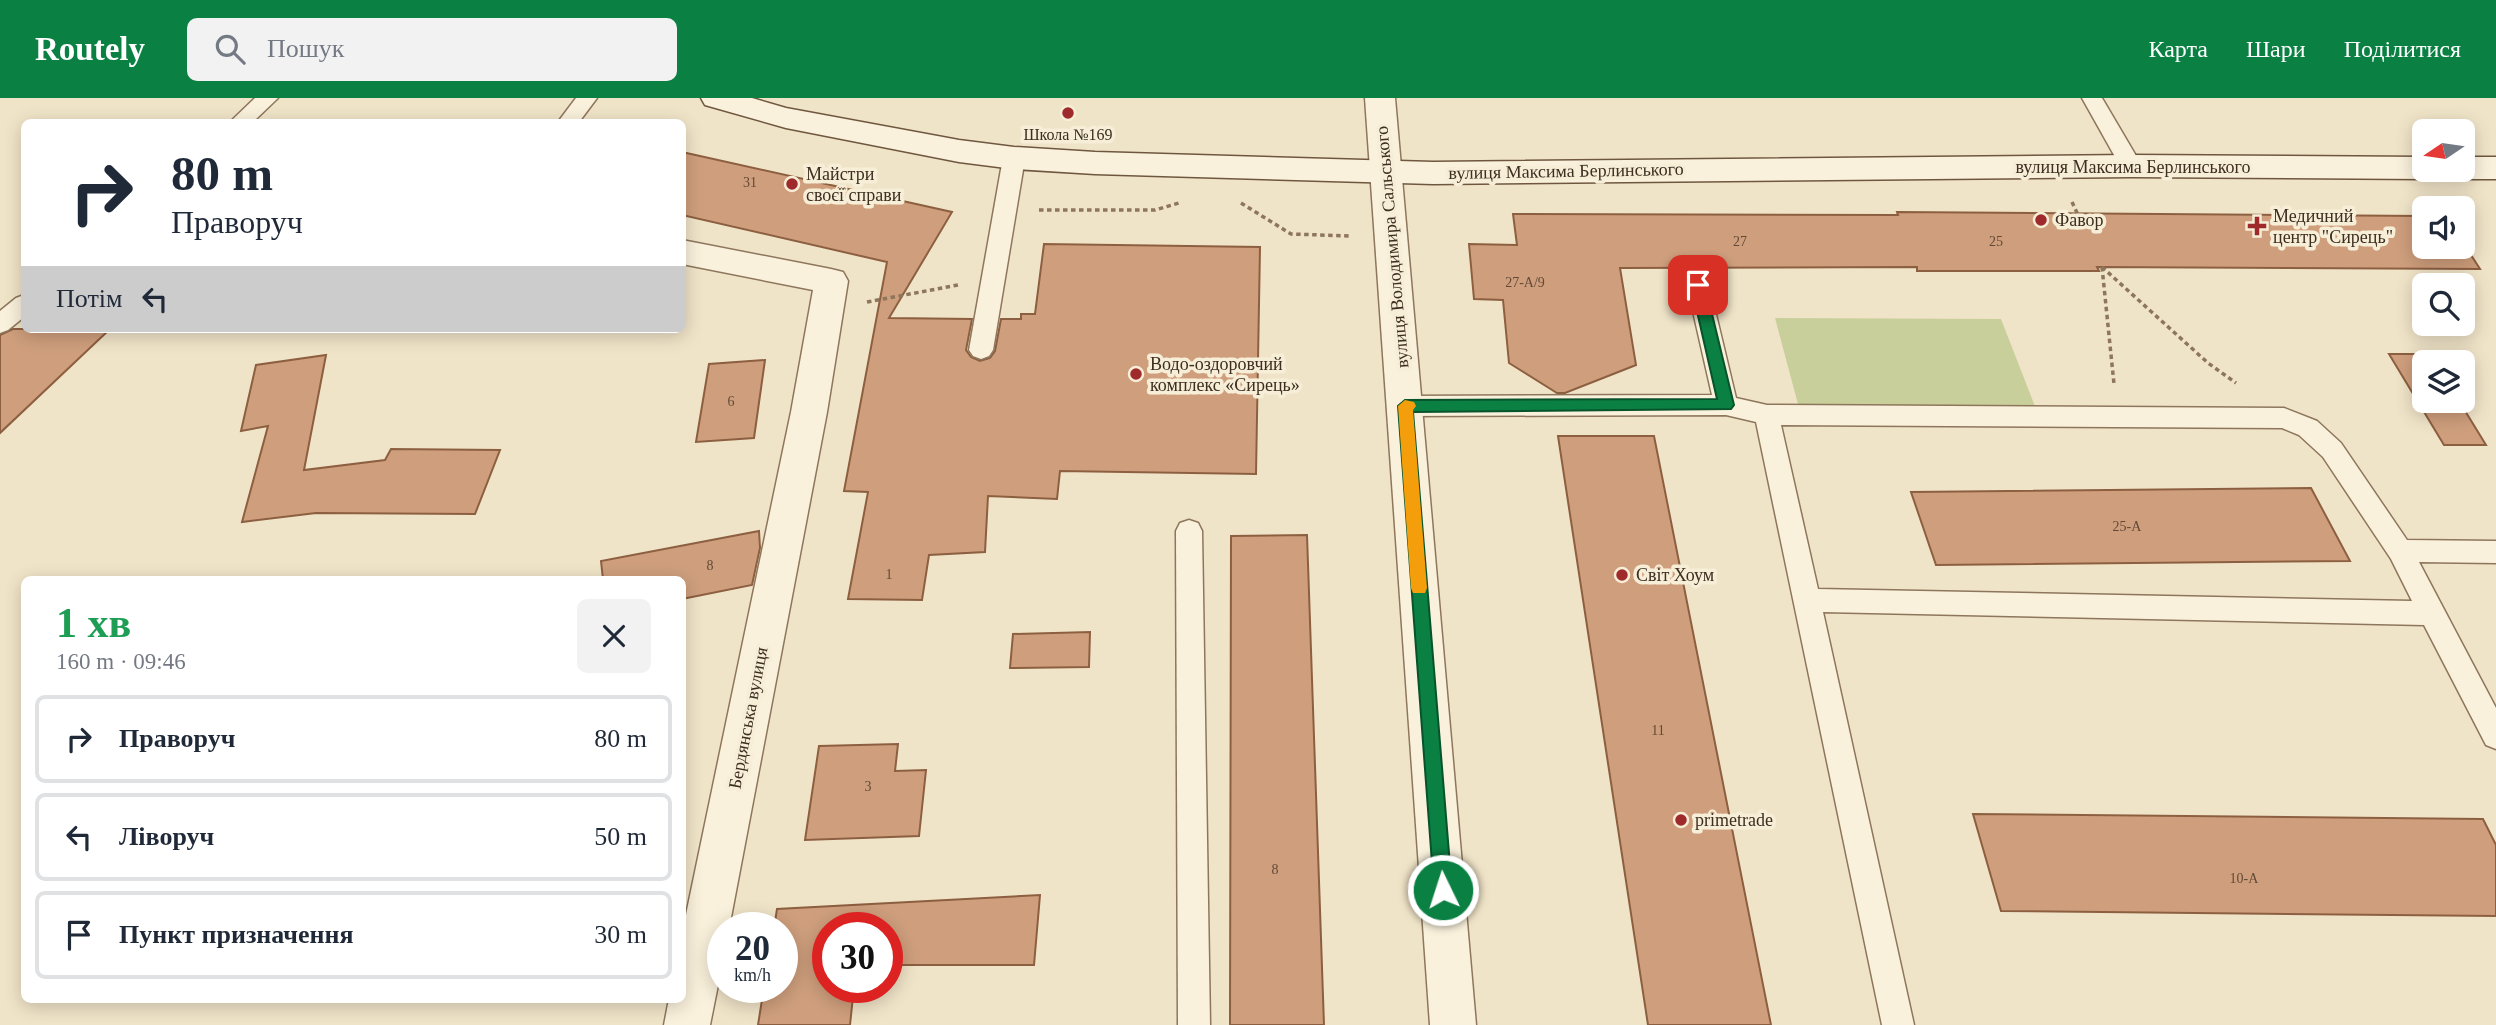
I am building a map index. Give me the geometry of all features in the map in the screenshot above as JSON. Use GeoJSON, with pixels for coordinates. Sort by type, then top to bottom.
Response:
{"type":"FeatureCollection","features":[{"type":"Feature","properties":{"kind":"street","name":"вулиця Максима Берлинського"},"geometry":{"type":"LineString","coordinates":[[716,98],[786,118],[864,135],[1014,158],[1385,172],[2131,166],[2412,168]]}},
{"type":"Feature","properties":{"kind":"street","name":"вулиця Володимира Сальського"},"geometry":{"type":"LineString","coordinates":[[1380,98],[1453,1025]]}},
{"type":"Feature","properties":{"kind":"street"},"geometry":{"type":"LineString","coordinates":[[2475,168],[2496,168]]}},
{"type":"Feature","properties":{"kind":"street","name":"Бердянська вулиця"},"geometry":{"type":"LineString","coordinates":[[686,253],[831,281],[809,412],[687,1025]]}},
{"type":"Feature","properties":{"kind":"lane"},"geometry":{"type":"LineString","coordinates":[[244,119],[268,98]]}},
{"type":"Feature","properties":{"kind":"lane"},"geometry":{"type":"LineString","coordinates":[[570,119],[587,98]]}},
{"type":"Feature","properties":{"kind":"lane"},"geometry":{"type":"LineString","coordinates":[[2092,98],[2131,166]]}},
{"type":"Feature","properties":{"kind":"lane"},"geometry":{"type":"LineString","coordinates":[[981,350],[1014,158]]}},
{"type":"Feature","properties":{"kind":"lane"},"geometry":{"type":"LineString","coordinates":[[1698,285],[1726,405]]}},
{"type":"Feature","properties":{"kind":"lane"},"geometry":{"type":"LineString","coordinates":[[0,324],[21,306]]}},
{"type":"Feature","properties":{"kind":"lane"},"geometry":{"type":"LineString","coordinates":[[1405,406],[1726,405],[1767,415],[2284,418],[2308,428],[2332,450],[2400,551],[2496,736]]}},
{"type":"Feature","properties":{"kind":"lane"},"geometry":{"type":"LineString","coordinates":[[1767,415],[1898,1025]]}},
{"type":"Feature","properties":{"kind":"lane"},"geometry":{"type":"LineString","coordinates":[[1189,531],[1194,1025]]}},
{"type":"Feature","properties":{"kind":"lane"},"geometry":{"type":"LineString","coordinates":[[2400,551],[2496,552]]}},
{"type":"Feature","properties":{"kind":"lane"},"geometry":{"type":"LineString","coordinates":[[1807,600],[2432,613]]}},
{"type":"Feature","properties":{"kind":"path"},"geometry":{"type":"LineString","coordinates":[[2071,198],[2078,215]]}},
{"type":"Feature","properties":{"kind":"path"},"geometry":{"type":"LineString","coordinates":[[1238,200],[1291,234],[1350,236]]}},
{"type":"Feature","properties":{"kind":"path"},"geometry":{"type":"LineString","coordinates":[[1004,210],[1154,210],[1181,202]]}},
{"type":"Feature","properties":{"kind":"path"},"geometry":{"type":"LineString","coordinates":[[2117,417],[2102,267],[2207,363],[2284,418]]}},
{"type":"Feature","properties":{"kind":"path"},"geometry":{"type":"LineString","coordinates":[[826,309],[994,278]]}},
{"type":"Feature","properties":{"kind":"green space"},"geometry":{"type":"Polygon","coordinates":[[[1775,318],[2001,319],[2036,409],[1799,408],[1775,318]]]}},
{"type":"Feature","properties":{"kind":"building","name":"Водо-оздоровчий комплекс «Сирець»"},"geometry":{"type":"Polygon","coordinates":[[[686,153],[952,212],[889,318],[972,319],[966,350],[971,357],[980,361],[990,358],[995,351],[1001,319],[1021,319],[1021,314],[1035,314],[1044,244],[1260,247],[1256,474],[1060,471],[1057,499],[988,496],[985,552],[929,555],[922,600],[848,599],[868,492],[844,491],[887,262],[686,216],[686,153]]]}},
{"type":"Feature","properties":{"kind":"building"},"geometry":{"type":"Polygon","coordinates":[[[1897,212],[2412,216],[2412,259],[2474,259],[2480,269],[2097,267],[2099,271],[1917,271],[1917,267],[1620,268],[1636,365],[1565,393],[1557,393],[1509,363],[1503,300],[1474,299],[1469,244],[1517,245],[1513,214],[1898,215],[1897,212]]]}},
{"type":"Feature","properties":{"kind":"building"},"geometry":{"type":"Polygon","coordinates":[[[13,329],[21,329],[21,333],[106,333],[0,433],[0,335],[13,329]]]}},
{"type":"Feature","properties":{"kind":"building"},"geometry":{"type":"Polygon","coordinates":[[[2389,354],[2412,354],[2412,392],[2389,354]]]}},
{"type":"Feature","properties":{"kind":"building"},"geometry":{"type":"Polygon","coordinates":[[[326,355],[304,470],[385,460],[391,449],[500,450],[475,514],[316,513],[242,522],[268,426],[241,431],[256,365],[326,355]]]}},
{"type":"Feature","properties":{"kind":"building"},"geometry":{"type":"Polygon","coordinates":[[[765,360],[754,438],[696,442],[709,364],[765,360]]]}},
{"type":"Feature","properties":{"kind":"building"},"geometry":{"type":"Polygon","coordinates":[[[2425,413],[2466,413],[2486,445],[2444,445],[2425,413]]]}},
{"type":"Feature","properties":{"kind":"building"},"geometry":{"type":"Polygon","coordinates":[[[1558,436],[1654,436],[1771,1025],[1648,1025],[1558,436]]]}},
{"type":"Feature","properties":{"kind":"building"},"geometry":{"type":"Polygon","coordinates":[[[2311,488],[2350,561],[1936,565],[1911,492],[2311,488]]]}},
{"type":"Feature","properties":{"kind":"building"},"geometry":{"type":"Polygon","coordinates":[[[759,531],[760,548],[752,585],[686,598],[686,576],[603,576],[601,561],[759,531]]]}},
{"type":"Feature","properties":{"kind":"building"},"geometry":{"type":"Polygon","coordinates":[[[1307,535],[1324,1025],[1230,1025],[1231,536],[1307,535]]]}},
{"type":"Feature","properties":{"kind":"building"},"geometry":{"type":"Polygon","coordinates":[[[1090,632],[1089,667],[1010,668],[1013,634],[1090,632]]]}},
{"type":"Feature","properties":{"kind":"building"},"geometry":{"type":"Polygon","coordinates":[[[898,744],[895,771],[926,770],[919,836],[805,840],[819,746],[898,744]]]}},
{"type":"Feature","properties":{"kind":"building"},"geometry":{"type":"Polygon","coordinates":[[[1973,814],[2483,819],[2496,845],[2496,916],[2001,911],[1973,814]]]}},
{"type":"Feature","properties":{"kind":"building"},"geometry":{"type":"Polygon","coordinates":[[[1040,895],[1034,965],[903,965],[903,912],[812,912],[812,1003],[852,1003],[850,1025],[758,1025],[761,1003],[798,1003],[798,912],[777,912],[777,909],[1040,895]]]}},
{"type":"Feature","properties":{"kind":"slow traffic"},"geometry":{"type":"LineString","coordinates":[[1409,406],[1405,406],[1419,588]]}},
{"type":"Feature","properties":{"kind":"place","name":"Школа №169"},"geometry":{"type":"Point","coordinates":[1068,113]}},
{"type":"Feature","properties":{"kind":"place","name":"Майстри своєї справи"},"geometry":{"type":"Point","coordinates":[792,184]}},
{"type":"Feature","properties":{"kind":"place","name":"Фавор"},"geometry":{"type":"Point","coordinates":[2041,220]}},
{"type":"Feature","properties":{"kind":"place","name":"Медичний центр \"Сирець\""},"geometry":{"type":"Point","coordinates":[2257,226]}},
{"type":"Feature","properties":{"kind":"place","name":"Водо-оздоровчий комплекс «Сирець»"},"geometry":{"type":"Point","coordinates":[1136,374]}},
{"type":"Feature","properties":{"kind":"place","name":"Світ Хоум"},"geometry":{"type":"Point","coordinates":[1622,575]}},
{"type":"Feature","properties":{"kind":"place","name":"primetrade"},"geometry":{"type":"Point","coordinates":[1681,820]}},
{"type":"Feature","properties":{"kind":"route"},"geometry":{"type":"LineString","coordinates":[[1443,890],[1405,406],[1726,405],[1698,285]]}}]}
